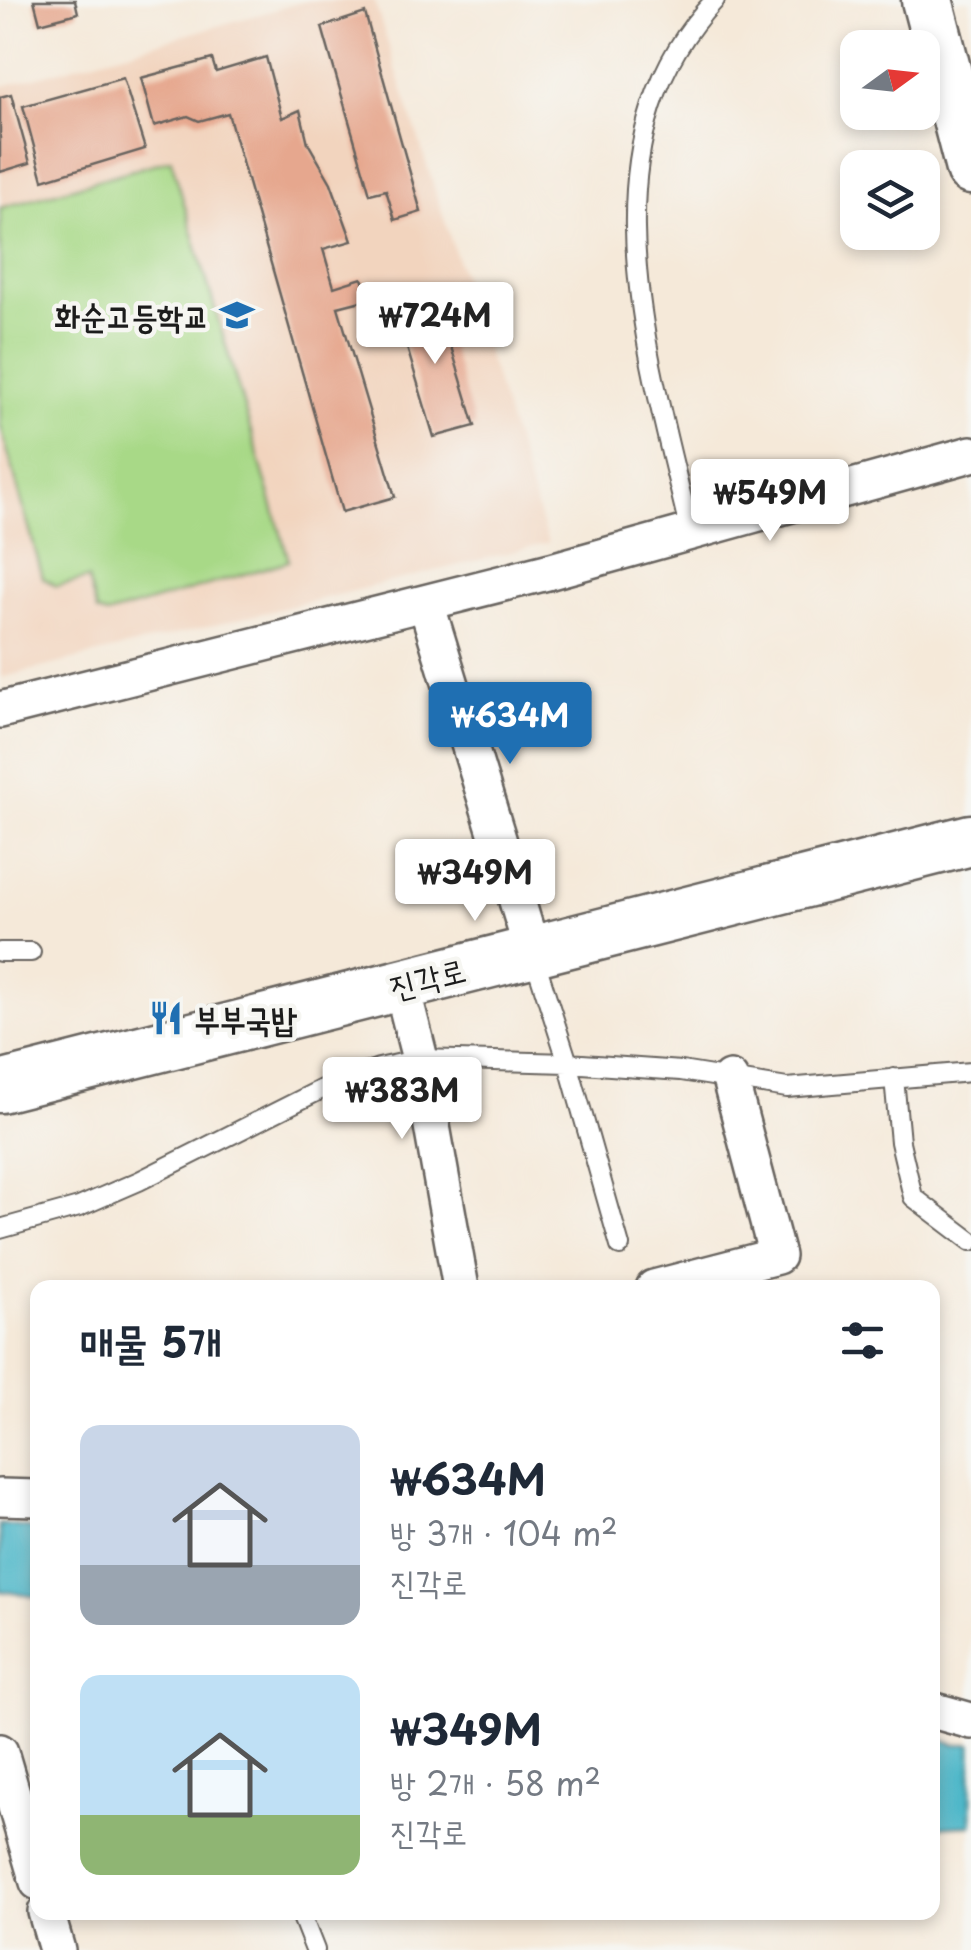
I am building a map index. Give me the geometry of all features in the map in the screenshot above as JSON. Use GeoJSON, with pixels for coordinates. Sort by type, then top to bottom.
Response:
{"type":"FeatureCollection","features":[{"type":"Feature","properties":{"kind":"street"},"geometry":{"type":"LineString","coordinates":[[927,0],[971,169]]}},
{"type":"Feature","properties":{"kind":"street"},"geometry":{"type":"LineString","coordinates":[[0,710],[426,603],[971,454]]}},
{"type":"Feature","properties":{"kind":"street"},"geometry":{"type":"LineString","coordinates":[[426,603],[532,950]]}},
{"type":"Feature","properties":{"kind":"street","name":"진각로"},"geometry":{"type":"LineString","coordinates":[[0,1088],[971,840]]}},
{"type":"Feature","properties":{"kind":"street"},"geometry":{"type":"LineString","coordinates":[[401,984],[420,1060],[460,1280]]}},
{"type":"Feature","properties":{"kind":"street"},"geometry":{"type":"LineString","coordinates":[[685,1280],[777,1256],[730,1079]]}},
{"type":"Feature","properties":{"kind":"street"},"geometry":{"type":"LineString","coordinates":[[0,1496],[30,1498]]}},
{"type":"Feature","properties":{"kind":"street"},"geometry":{"type":"LineString","coordinates":[[940,1712],[971,1720]]}},
{"type":"Feature","properties":{"kind":"street"},"geometry":{"type":"LineString","coordinates":[[0,1752],[30,1855]]}},
{"type":"Feature","properties":{"kind":"street"},"geometry":{"type":"LineString","coordinates":[[48,1920],[57,1950]]}},
{"type":"Feature","properties":{"kind":"lane"},"geometry":{"type":"LineString","coordinates":[[690,532],[641,304],[633,215],[638,169],[654,104],[679,44],[715,0]]}},
{"type":"Feature","properties":{"kind":"lane"},"geometry":{"type":"LineString","coordinates":[[532,950],[620,1246]]}},
{"type":"Feature","properties":{"kind":"lane"},"geometry":{"type":"LineString","coordinates":[[0,952],[31,952]]}},
{"type":"Feature","properties":{"kind":"lane"},"geometry":{"type":"LineString","coordinates":[[0,1230],[79,1207],[138,1182],[332,1084],[420,1060],[568,1063],[787,1088],[971,1072]]}},
{"type":"Feature","properties":{"kind":"lane"},"geometry":{"type":"LineString","coordinates":[[894,1078],[900,1142],[913,1197],[971,1242]]}},
{"type":"Feature","properties":{"kind":"lane"},"geometry":{"type":"LineString","coordinates":[[303,1920],[314,1950]]}},
{"type":"Feature","properties":{"kind":"shaded area","name":"화순고등학교"},"geometry":{"type":"Polygon","coordinates":[[[310,0],[374,0],[548,543],[0,678],[0,87],[310,0]]]}},
{"type":"Feature","properties":{"kind":"green space"},"geometry":{"type":"Polygon","coordinates":[[[171,159],[289,561],[107,615],[97,612],[88,579],[56,586],[43,578],[0,424],[0,208],[171,159]]]}},
{"type":"Feature","properties":{"kind":"water"},"geometry":{"type":"Polygon","coordinates":[[[0,1524],[30,1528],[30,1596],[0,1591],[0,1524]]]}},
{"type":"Feature","properties":{"kind":"water"},"geometry":{"type":"Polygon","coordinates":[[[940,1738],[954,1744],[971,1744],[971,1825],[940,1827],[940,1738]]]}},
{"type":"Feature","properties":{"kind":"building"},"geometry":{"type":"Polygon","coordinates":[[[34,0],[75,0],[78,13],[40,23],[34,0]]]}},
{"type":"Feature","properties":{"kind":"building"},"geometry":{"type":"Polygon","coordinates":[[[365,13],[421,212],[395,220],[386,190],[370,194],[322,27],[365,13]]]}},
{"type":"Feature","properties":{"kind":"building"},"geometry":{"type":"Polygon","coordinates":[[[266,57],[282,118],[300,110],[308,143],[331,183],[352,241],[323,249],[334,287],[362,278],[369,299],[338,307],[395,497],[342,512],[228,113],[199,121],[188,116],[154,126],[141,78],[212,59],[216,72],[266,57]]]}},
{"type":"Feature","properties":{"kind":"building"},"geometry":{"type":"Polygon","coordinates":[[[123,78],[145,149],[43,180],[23,106],[123,78]]]}},
{"type":"Feature","properties":{"kind":"building"},"geometry":{"type":"Polygon","coordinates":[[[11,94],[30,163],[0,172],[0,97],[11,94]]]}},
{"type":"Feature","properties":{"kind":"building"},"geometry":{"type":"Polygon","coordinates":[[[436,297],[475,426],[434,437],[395,308],[436,297]]]}},
{"type":"Feature","properties":{"kind":"place","name":"화순고등학교"},"geometry":{"type":"Point","coordinates":[237,315]}},
{"type":"Feature","properties":{"kind":"place","name":"부부국밥"},"geometry":{"type":"Point","coordinates":[166,1018]}}]}
